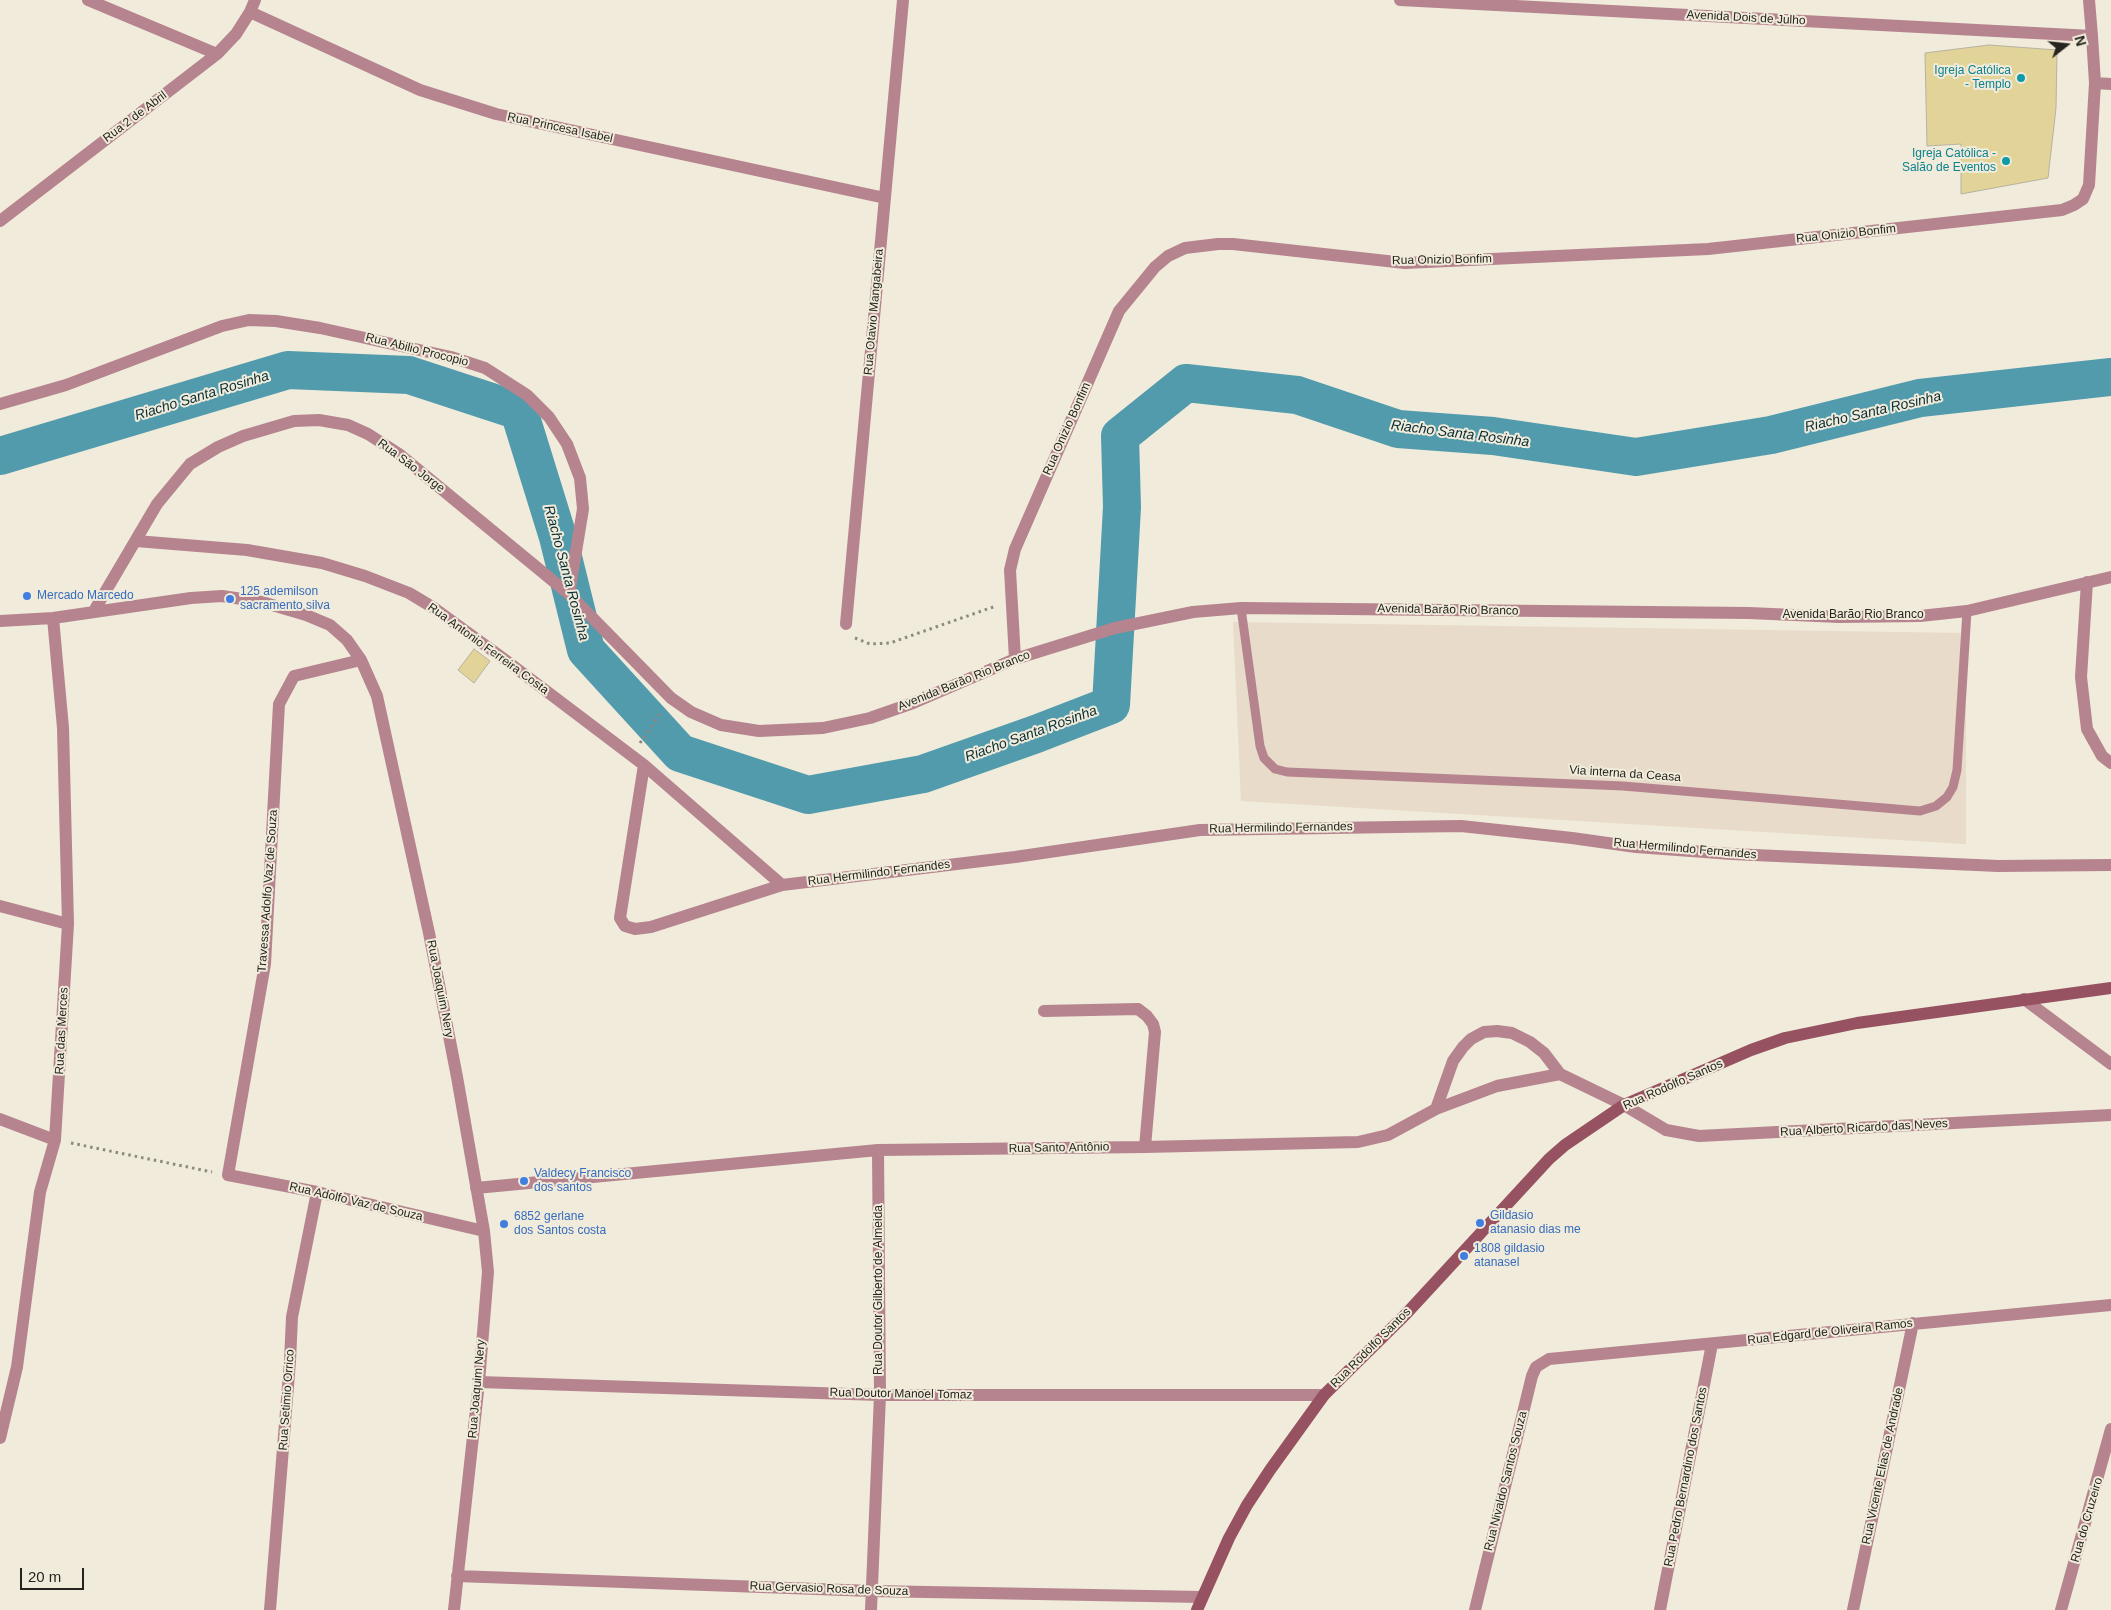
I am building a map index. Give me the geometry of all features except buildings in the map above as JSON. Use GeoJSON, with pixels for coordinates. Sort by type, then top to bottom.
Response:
{"type":"FeatureCollection","features":[{"type":"Feature","properties":{"kind":"main road","name":"Rua Rodolfo Santos"},"geometry":{"type":"LineString","coordinates":[[1197,1610],[1229,1538],[1247,1505],[1324,1395],[1406,1314],[1543,1164],[1565,1145],[1624,1105],[1751,1050],[1785,1038],[1857,1023],[2111,988]]}},
{"type":"Feature","properties":{"kind":"street"},"geometry":{"type":"LineString","coordinates":[[88,0],[217,54]]}},
{"type":"Feature","properties":{"kind":"street","name":"Rua 2 de Abril"},"geometry":{"type":"LineString","coordinates":[[0,221],[217,54],[236,34],[255,0]]}},
{"type":"Feature","properties":{"kind":"street","name":"Rua Otavio Mangabeira"},"geometry":{"type":"LineString","coordinates":[[846,624],[903,0]]}},
{"type":"Feature","properties":{"kind":"street","name":"Avenida Dois de Julho"},"geometry":{"type":"LineString","coordinates":[[1400,0],[2092,36]]}},
{"type":"Feature","properties":{"kind":"street"},"geometry":{"type":"LineString","coordinates":[[2089,0],[2095,82],[2111,84]]}},
{"type":"Feature","properties":{"kind":"street","name":"Rua Princesa Isabel"},"geometry":{"type":"LineString","coordinates":[[250,12],[420,90],[496,114],[885,198]]}},
{"type":"Feature","properties":{"kind":"street","name":"Rua Onizio Bonfim"},"geometry":{"type":"LineString","coordinates":[[1015,659],[1010,570],[1015,549],[1119,311],[1155,267],[1168,256],[1185,248],[1218,244],[1233,244],[1405,263],[1708,249],[2062,210],[2083,199],[2089,185],[2095,82]]}},
{"type":"Feature","properties":{"kind":"street","name":"Rua Abilio Procopio"},"geometry":{"type":"LineString","coordinates":[[0,404],[66,385],[222,326],[249,320],[276,321],[320,328],[451,357],[485,368],[527,395],[549,417],[567,444],[580,478],[584,509],[569,594]]}},
{"type":"Feature","properties":{"kind":"street","name":"Rua São Jorge"},"geometry":{"type":"LineString","coordinates":[[94,611],[157,504],[190,464],[218,447],[243,436],[294,421],[319,420],[348,425],[368,434],[399,454],[569,594]]}},
{"type":"Feature","properties":{"kind":"street","name":"Rua Antonio Ferreira Costa"},"geometry":{"type":"LineString","coordinates":[[136,540],[248,550],[322,563],[365,576],[408,593],[434,608],[504,659],[644,765],[782,885]]}},
{"type":"Feature","properties":{"kind":"street","name":"Avenida Barão Rio Branco"},"geometry":{"type":"LineString","coordinates":[[569,594],[665,693],[690,712],[721,725],[759,731],[823,728],[870,718],[913,703],[1015,659],[1116,628],[1193,612],[1240,608],[1749,613],[1840,617],[1920,616],[1967,611],[2111,578]]}},
{"type":"Feature","properties":{"kind":"street"},"geometry":{"type":"LineString","coordinates":[[2087,582],[2081,676],[2086,729],[2102,756],[2111,763]]}},
{"type":"Feature","properties":{"kind":"street","name":"Rua Joaquim Nery"},"geometry":{"type":"LineString","coordinates":[[0,621],[53,618],[199,597],[222,596],[262,602],[306,615],[330,625],[347,640],[361,660],[377,696],[429,933],[484,1230],[488,1272],[479,1382],[454,1610]]}},
{"type":"Feature","properties":{"kind":"street","name":"Rua das Merces"},"geometry":{"type":"LineString","coordinates":[[0,1438],[17,1367],[40,1192],[55,1140],[68,924],[63,728],[53,618]]}},
{"type":"Feature","properties":{"kind":"street","name":"Travessa Adolfo Vaz de Souza"},"geometry":{"type":"LineString","coordinates":[[228,1175],[265,964],[280,704],[294,676],[361,660]]}},
{"type":"Feature","properties":{"kind":"street","name":"Rua Hermilindo Fernandes"},"geometry":{"type":"LineString","coordinates":[[644,765],[620,905],[620,918],[625,926],[635,929],[651,927],[782,885],[1015,857],[1200,830],[1461,826],[1636,847],[1742,854],[1998,866],[2111,865]]}},
{"type":"Feature","properties":{"kind":"street"},"geometry":{"type":"LineString","coordinates":[[0,906],[68,924]]}},
{"type":"Feature","properties":{"kind":"street"},"geometry":{"type":"LineString","coordinates":[[2024,999],[2111,1064]]}},
{"type":"Feature","properties":{"kind":"street"},"geometry":{"type":"LineString","coordinates":[[1044,1011],[1138,1009],[1153,1024],[1155,1032],[1145,1147]]}},
{"type":"Feature","properties":{"kind":"street"},"geometry":{"type":"LineString","coordinates":[[1436,1109],[1453,1062],[1463,1046],[1484,1032],[1497,1031],[1512,1033],[1530,1042],[1544,1053],[1560,1074],[1624,1105]]}},
{"type":"Feature","properties":{"kind":"street","name":"Rua Santo Antônio"},"geometry":{"type":"LineString","coordinates":[[476,1188],[878,1150],[1358,1142],[1388,1135],[1436,1109],[1498,1086],[1560,1074]]}},
{"type":"Feature","properties":{"kind":"street","name":"Rua Alberto Ricardo das Neves"},"geometry":{"type":"LineString","coordinates":[[1624,1105],[1666,1130],[1699,1136],[2111,1115]]}},
{"type":"Feature","properties":{"kind":"street"},"geometry":{"type":"LineString","coordinates":[[0,1120],[55,1140]]}},
{"type":"Feature","properties":{"kind":"street","name":"Rua Doutor Gilberto de Almeida"},"geometry":{"type":"LineString","coordinates":[[872,1610],[880,1395],[878,1150]]}},
{"type":"Feature","properties":{"kind":"street","name":"Rua Adolfo Vaz de Souza"},"geometry":{"type":"LineString","coordinates":[[228,1175],[317,1192],[484,1230]]}},
{"type":"Feature","properties":{"kind":"street","name":"Rua Setimio Orrico"},"geometry":{"type":"LineString","coordinates":[[270,1610],[292,1317],[317,1192]]}},
{"type":"Feature","properties":{"kind":"street","name":"Rua Edgard de Oliveira Ramos"},"geometry":{"type":"LineString","coordinates":[[1549,1360],[2111,1305]]}},
{"type":"Feature","properties":{"kind":"street","name":"Rua Vicente Elias de Andrade"},"geometry":{"type":"LineString","coordinates":[[1853,1610],[1913,1323]]}},
{"type":"Feature","properties":{"kind":"street","name":"Rua Pedro Bernardino dos Santos"},"geometry":{"type":"LineString","coordinates":[[1660,1610],[1712,1344]]}},
{"type":"Feature","properties":{"kind":"street","name":"Rua Nivaldo Santos Souza"},"geometry":{"type":"LineString","coordinates":[[1475,1610],[1532,1376],[1536,1367],[1549,1360]]}},
{"type":"Feature","properties":{"kind":"street","name":"Rua Doutor Manoel Tomaz"},"geometry":{"type":"LineString","coordinates":[[479,1382],[880,1395],[1324,1395]]}},
{"type":"Feature","properties":{"kind":"street","name":"Rua do Cruzeiro"},"geometry":{"type":"LineString","coordinates":[[2061,1610],[2106,1471],[2111,1429]]}},
{"type":"Feature","properties":{"kind":"street","name":"Rua Gervasio Rosa de Souza"},"geometry":{"type":"LineString","coordinates":[[457,1576],[872,1590],[1202,1597]]}},
{"type":"Feature","properties":{"kind":"lane","name":"Via interna da Ceasa"},"geometry":{"type":"LineString","coordinates":[[1240,608],[1260,746],[1268,763],[1281,770],[1623,786],[1920,811],[1936,806],[1947,798],[1953,788],[1958,770],[1967,611]]}},
{"type":"Feature","properties":{"kind":"path"},"geometry":{"type":"LineString","coordinates":[[846,624],[856,638],[870,644],[890,643],[1011,600]]}},
{"type":"Feature","properties":{"kind":"path"},"geometry":{"type":"LineString","coordinates":[[639,744],[665,707]]}},
{"type":"Feature","properties":{"kind":"path"},"geometry":{"type":"LineString","coordinates":[[55,1140],[228,1175]]}},
{"type":"Feature","properties":{"kind":"shaded area"},"geometry":{"type":"Polygon","coordinates":[[[1233,622],[1966,633],[1966,844],[1241,801],[1233,622]]]}},
{"type":"Feature","properties":{"kind":"waterway","name":"Riacho Santa Rosinha"},"geometry":{"type":"LineString","coordinates":[[0,456],[288,370],[409,375],[519,411],[558,537],[586,650],[680,753],[808,795],[923,774],[1111,705],[1122,507],[1120,436],[1186,383],[1297,395],[1398,429],[1493,436],[1636,457],[1771,435],[1920,398],[2111,377]]}},
{"type":"Feature","properties":{"kind":"place","name":"Igreja Católica - Templo"},"geometry":{"type":"Point","coordinates":[2021,78]}},
{"type":"Feature","properties":{"kind":"place","name":"Igreja Católica - Salão de Eventos"},"geometry":{"type":"Point","coordinates":[2006,161]}},
{"type":"Feature","properties":{"kind":"place","name":"Mercado Marcedo"},"geometry":{"type":"Point","coordinates":[27,596]}},
{"type":"Feature","properties":{"kind":"place","name":"125 ademilson sacramento silva"},"geometry":{"type":"Point","coordinates":[230,599]}},
{"type":"Feature","properties":{"kind":"place","name":"Valdecy Francisco dos santos"},"geometry":{"type":"Point","coordinates":[524,1181]}},
{"type":"Feature","properties":{"kind":"place","name":"Gildasio atanasio dias me"},"geometry":{"type":"Point","coordinates":[1480,1223]}},
{"type":"Feature","properties":{"kind":"place","name":"6852 gerlane dos Santos costa"},"geometry":{"type":"Point","coordinates":[504,1224]}},
{"type":"Feature","properties":{"kind":"place","name":"1808 gildasio atanasel"},"geometry":{"type":"Point","coordinates":[1464,1256]}}]}
